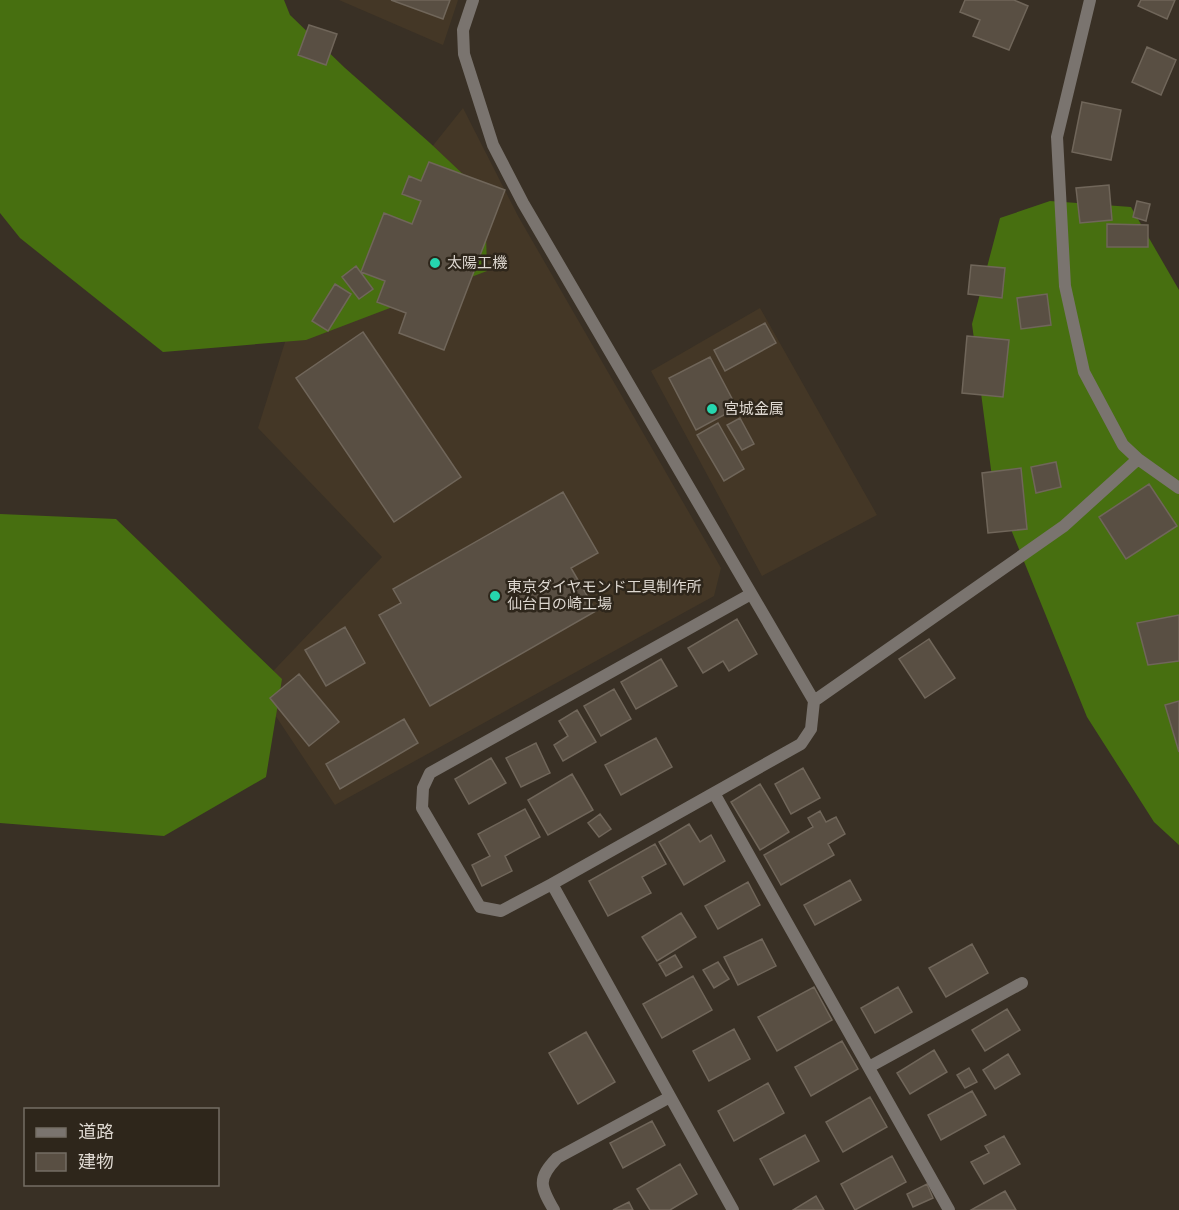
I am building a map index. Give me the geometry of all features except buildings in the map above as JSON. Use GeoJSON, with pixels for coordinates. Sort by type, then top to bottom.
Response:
{"type":"FeatureCollection","features":[{"type":"Feature","properties":{"kind":"street"},"geometry":{"type":"LineString","coordinates":[[473,0],[464,30],[464,54],[493,145],[523,203],[813,700],[811,729],[801,744],[501,911],[480,908],[422,808],[423,788],[430,773],[751,594]]}},
{"type":"Feature","properties":{"kind":"street"},"geometry":{"type":"LineString","coordinates":[[1090,0],[1057,137],[1065,286],[1084,372],[1123,445],[1138,459],[1179,488]]}},
{"type":"Feature","properties":{"kind":"street"},"geometry":{"type":"LineString","coordinates":[[813,700],[1064,526],[1138,459]]}},
{"type":"Feature","properties":{"kind":"street"},"geometry":{"type":"LineString","coordinates":[[714,793],[949,1210]]}},
{"type":"Feature","properties":{"kind":"street"},"geometry":{"type":"LineString","coordinates":[[552,884],[733,1210]]}},
{"type":"Feature","properties":{"kind":"street"},"geometry":{"type":"LineString","coordinates":[[869,1067],[1022,983]]}},
{"type":"Feature","properties":{"kind":"street"},"geometry":{"type":"LineString","coordinates":[[554,1210],[543,1191],[542,1181],[548,1168],[557,1158],[670,1097]]}},
{"type":"Feature","properties":{"kind":"shaded area"},"geometry":{"type":"Polygon","coordinates":[[[339,0],[458,0],[443,45],[339,0]]]}},
{"type":"Feature","properties":{"kind":"shaded area"},"geometry":{"type":"Polygon","coordinates":[[[463,108],[518,216],[721,568],[714,596],[335,805],[257,688],[382,557],[258,428],[291,323],[463,108]]]}},
{"type":"Feature","properties":{"kind":"shaded area"},"geometry":{"type":"Polygon","coordinates":[[[760,308],[877,515],[762,576],[651,371],[760,308]]]}},
{"type":"Feature","properties":{"kind":"green space"},"geometry":{"type":"Polygon","coordinates":[[[0,0],[284,0],[290,15],[485,195],[487,271],[306,340],[163,352],[20,238],[0,213],[0,0]]]}},
{"type":"Feature","properties":{"kind":"green space"},"geometry":{"type":"Polygon","coordinates":[[[1050,201],[1131,207],[1179,290],[1179,845],[1154,822],[1087,717],[993,485],[972,324],[1000,218],[1050,201]]]}},
{"type":"Feature","properties":{"kind":"green space"},"geometry":{"type":"Polygon","coordinates":[[[0,514],[116,519],[282,679],[266,777],[164,836],[0,823],[0,514]]]}},
{"type":"Feature","properties":{"kind":"place","name":"太陽工機"},"geometry":{"type":"Point","coordinates":[435,263]}},
{"type":"Feature","properties":{"kind":"place","name":"宮城金属"},"geometry":{"type":"Point","coordinates":[712,409]}},
{"type":"Feature","properties":{"kind":"place","name":"東京ダイヤモンド工具制作所 仙台日の崎工場"},"geometry":{"type":"Point","coordinates":[495,596]}}]}
